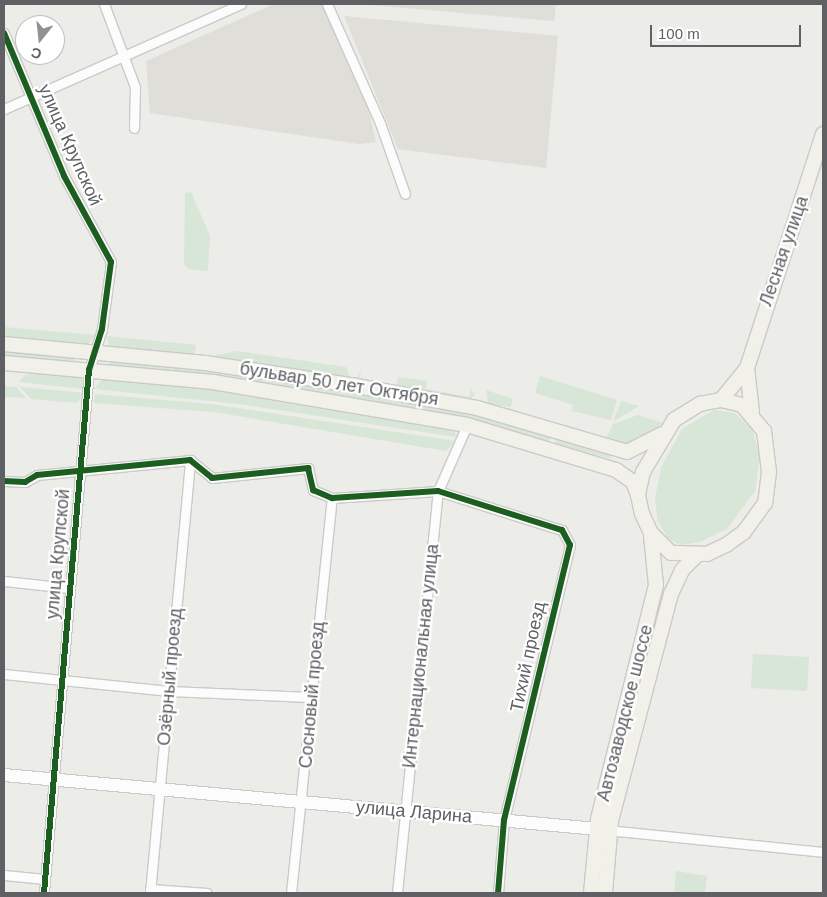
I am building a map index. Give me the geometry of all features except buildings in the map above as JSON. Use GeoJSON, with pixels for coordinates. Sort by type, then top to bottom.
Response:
{"type":"FeatureCollection","features":[{"type":"Feature","properties":{"kind":"main road","name":"Лесная улица"},"geometry":{"type":"LineString","coordinates":[[721,400],[747,368],[823,134]]}},
{"type":"Feature","properties":{"kind":"main road","name":"бульвар 50 лет Октября"},"geometry":{"type":"LineString","coordinates":[[4,344],[206,363],[477,408],[627,452],[662,434]]}},
{"type":"Feature","properties":{"kind":"main road","name":"бульвар 50 лет Октября"},"geometry":{"type":"LineString","coordinates":[[4,363],[213,382],[467,424],[616,470],[633,482],[638,495]]}},
{"type":"Feature","properties":{"kind":"main road","name":"Лесная улица"},"geometry":{"type":"LineString","coordinates":[[747,368],[752,412]]}},
{"type":"Feature","properties":{"kind":"main road"},"geometry":{"type":"LineString","coordinates":[[721,400],[752,412],[764,431],[769,458],[765,503],[744,532],[726,545],[698,554],[671,553],[651,533],[638,495],[650,454],[662,434],[681,414],[721,400]]}},
{"type":"Feature","properties":{"kind":"main road","name":"Автозаводское шоссе"},"geometry":{"type":"LineString","coordinates":[[591,893],[656,585],[651,533]]}},
{"type":"Feature","properties":{"kind":"main road","name":"Автозаводское шоссе"},"geometry":{"type":"LineString","coordinates":[[605,893],[603,830],[671,594],[682,570],[698,554]]}},
{"type":"Feature","properties":{"kind":"street"},"geometry":{"type":"LineString","coordinates":[[104,4],[125,54],[135,87],[134,128]]}},
{"type":"Feature","properties":{"kind":"street"},"geometry":{"type":"LineString","coordinates":[[4,109],[222,8],[241,4]]}},
{"type":"Feature","properties":{"kind":"street"},"geometry":{"type":"LineString","coordinates":[[327,4],[380,123],[405,194]]}},
{"type":"Feature","properties":{"kind":"street","name":"улица Крупской"},"geometry":{"type":"LineString","coordinates":[[4,33],[64,176],[111,262],[95,352],[89,370],[44,893]]}},
{"type":"Feature","properties":{"kind":"street","name":"Интернациональная улица"},"geometry":{"type":"LineString","coordinates":[[397,893],[438,491],[467,424]]}},
{"type":"Feature","properties":{"kind":"street"},"geometry":{"type":"LineString","coordinates":[[4,481],[80,474],[190,460],[212,478],[308,468],[313,490],[332,498],[438,491]]}},
{"type":"Feature","properties":{"kind":"street","name":"Озёрный проезд"},"geometry":{"type":"LineString","coordinates":[[150,891],[190,460]]}},
{"type":"Feature","properties":{"kind":"street","name":"Тихий проезд"},"geometry":{"type":"LineString","coordinates":[[438,491],[562,530],[570,539],[504,820],[498,893]]}},
{"type":"Feature","properties":{"kind":"street","name":"Сосновый проезд"},"geometry":{"type":"LineString","coordinates":[[291,893],[302,802],[310,697],[332,498]]}},
{"type":"Feature","properties":{"kind":"street"},"geometry":{"type":"LineString","coordinates":[[4,581],[70,588]]}},
{"type":"Feature","properties":{"kind":"street"},"geometry":{"type":"LineString","coordinates":[[4,674],[169,691],[310,697]]}},
{"type":"Feature","properties":{"kind":"street","name":"улица Ларина"},"geometry":{"type":"LineString","coordinates":[[4,774],[504,820],[823,852]]}},
{"type":"Feature","properties":{"kind":"street"},"geometry":{"type":"LineString","coordinates":[[4,875],[45,879]]}},
{"type":"Feature","properties":{"kind":"street"},"geometry":{"type":"LineString","coordinates":[[150,891],[207,893]]}},
{"type":"Feature","properties":{"kind":"shaded area"},"geometry":{"type":"Polygon","coordinates":[[[274,4],[324,4],[368,108],[376,142],[359,144],[150,113],[146,61],[274,4]]]}},
{"type":"Feature","properties":{"kind":"shaded area"},"geometry":{"type":"Polygon","coordinates":[[[359,4],[556,4],[554,21],[359,4]]]}},
{"type":"Feature","properties":{"kind":"shaded area"},"geometry":{"type":"Polygon","coordinates":[[[344,16],[558,36],[546,168],[398,149],[344,16]]]}},
{"type":"Feature","properties":{"kind":"green space"},"geometry":{"type":"Polygon","coordinates":[[[191,192],[210,236],[208,271],[188,269],[184,264],[185,193],[191,192]]]}},
{"type":"Feature","properties":{"kind":"green space"},"geometry":{"type":"Polygon","coordinates":[[[4,327],[96,335],[86,347],[4,339],[4,327]]]}},
{"type":"Feature","properties":{"kind":"green space"},"geometry":{"type":"Polygon","coordinates":[[[106,336],[196,345],[194,357],[110,348],[106,336]]]}},
{"type":"Feature","properties":{"kind":"green space"},"geometry":{"type":"Polygon","coordinates":[[[4,350],[73,357],[76,361],[4,358],[4,350]]]}},
{"type":"Feature","properties":{"kind":"green space"},"geometry":{"type":"Polygon","coordinates":[[[237,351],[346,367],[350,377],[212,356],[237,351]]]}},
{"type":"Feature","properties":{"kind":"green space"},"geometry":{"type":"Polygon","coordinates":[[[111,361],[210,370],[442,407],[551,436],[549,442],[440,413],[208,376],[107,366],[111,361]]]}},
{"type":"Feature","properties":{"kind":"green space"},"geometry":{"type":"Polygon","coordinates":[[[361,370],[360,379],[396,386],[398,377],[427,381],[426,389],[469,397],[471,388],[475,395],[468,400],[357,380],[361,370]]]}},
{"type":"Feature","properties":{"kind":"green space"},"geometry":{"type":"Polygon","coordinates":[[[53,373],[81,376],[85,389],[19,382],[25,375],[53,373]]]}},
{"type":"Feature","properties":{"kind":"green space"},"geometry":{"type":"Polygon","coordinates":[[[540,376],[617,400],[611,420],[572,411],[573,405],[535,393],[540,376]]]}},
{"type":"Feature","properties":{"kind":"green space"},"geometry":{"type":"Polygon","coordinates":[[[103,378],[189,385],[454,429],[456,437],[239,404],[94,389],[103,378]]]}},
{"type":"Feature","properties":{"kind":"green space"},"geometry":{"type":"Polygon","coordinates":[[[4,386],[16,387],[26,398],[4,397],[4,386]]]}},
{"type":"Feature","properties":{"kind":"green space"},"geometry":{"type":"Polygon","coordinates":[[[20,387],[85,393],[77,403],[31,399],[20,387]]]}},
{"type":"Feature","properties":{"kind":"green space"},"geometry":{"type":"Polygon","coordinates":[[[486,390],[513,399],[511,407],[488,404],[486,390]]]}},
{"type":"Feature","properties":{"kind":"green space"},"geometry":{"type":"Polygon","coordinates":[[[95,394],[211,404],[455,441],[446,451],[214,412],[94,403],[95,394]]]}},
{"type":"Feature","properties":{"kind":"green space"},"geometry":{"type":"Polygon","coordinates":[[[621,401],[639,406],[614,421],[614,419],[621,401]]]}},
{"type":"Feature","properties":{"kind":"green space"},"geometry":{"type":"Polygon","coordinates":[[[714,410],[735,413],[752,429],[760,456],[755,491],[727,529],[700,542],[680,545],[668,538],[658,522],[655,499],[661,468],[682,429],[714,410]]]}},
{"type":"Feature","properties":{"kind":"green space"},"geometry":{"type":"Polygon","coordinates":[[[638,415],[663,423],[631,446],[605,441],[613,424],[638,415]]]}},
{"type":"Feature","properties":{"kind":"green space"},"geometry":{"type":"Polygon","coordinates":[[[556,438],[610,455],[612,459],[555,444],[556,438]]]}},
{"type":"Feature","properties":{"kind":"green space"},"geometry":{"type":"Polygon","coordinates":[[[753,654],[809,657],[807,691],[751,688],[753,654]]]}},
{"type":"Feature","properties":{"kind":"green space"},"geometry":{"type":"Polygon","coordinates":[[[676,871],[707,876],[705,893],[674,893],[676,871]]]}},
{"type":"Feature","properties":{"kind":"cycle path"},"geometry":{"type":"LineString","coordinates":[[4,33],[64,176],[111,262],[102,329],[89,370],[44,893]]}},
{"type":"Feature","properties":{"kind":"cycle path"},"geometry":{"type":"LineString","coordinates":[[4,481],[25,482],[37,475],[190,460],[212,478],[308,468],[313,490],[332,498],[438,491],[562,530],[570,545],[504,820],[498,893]]}}]}
